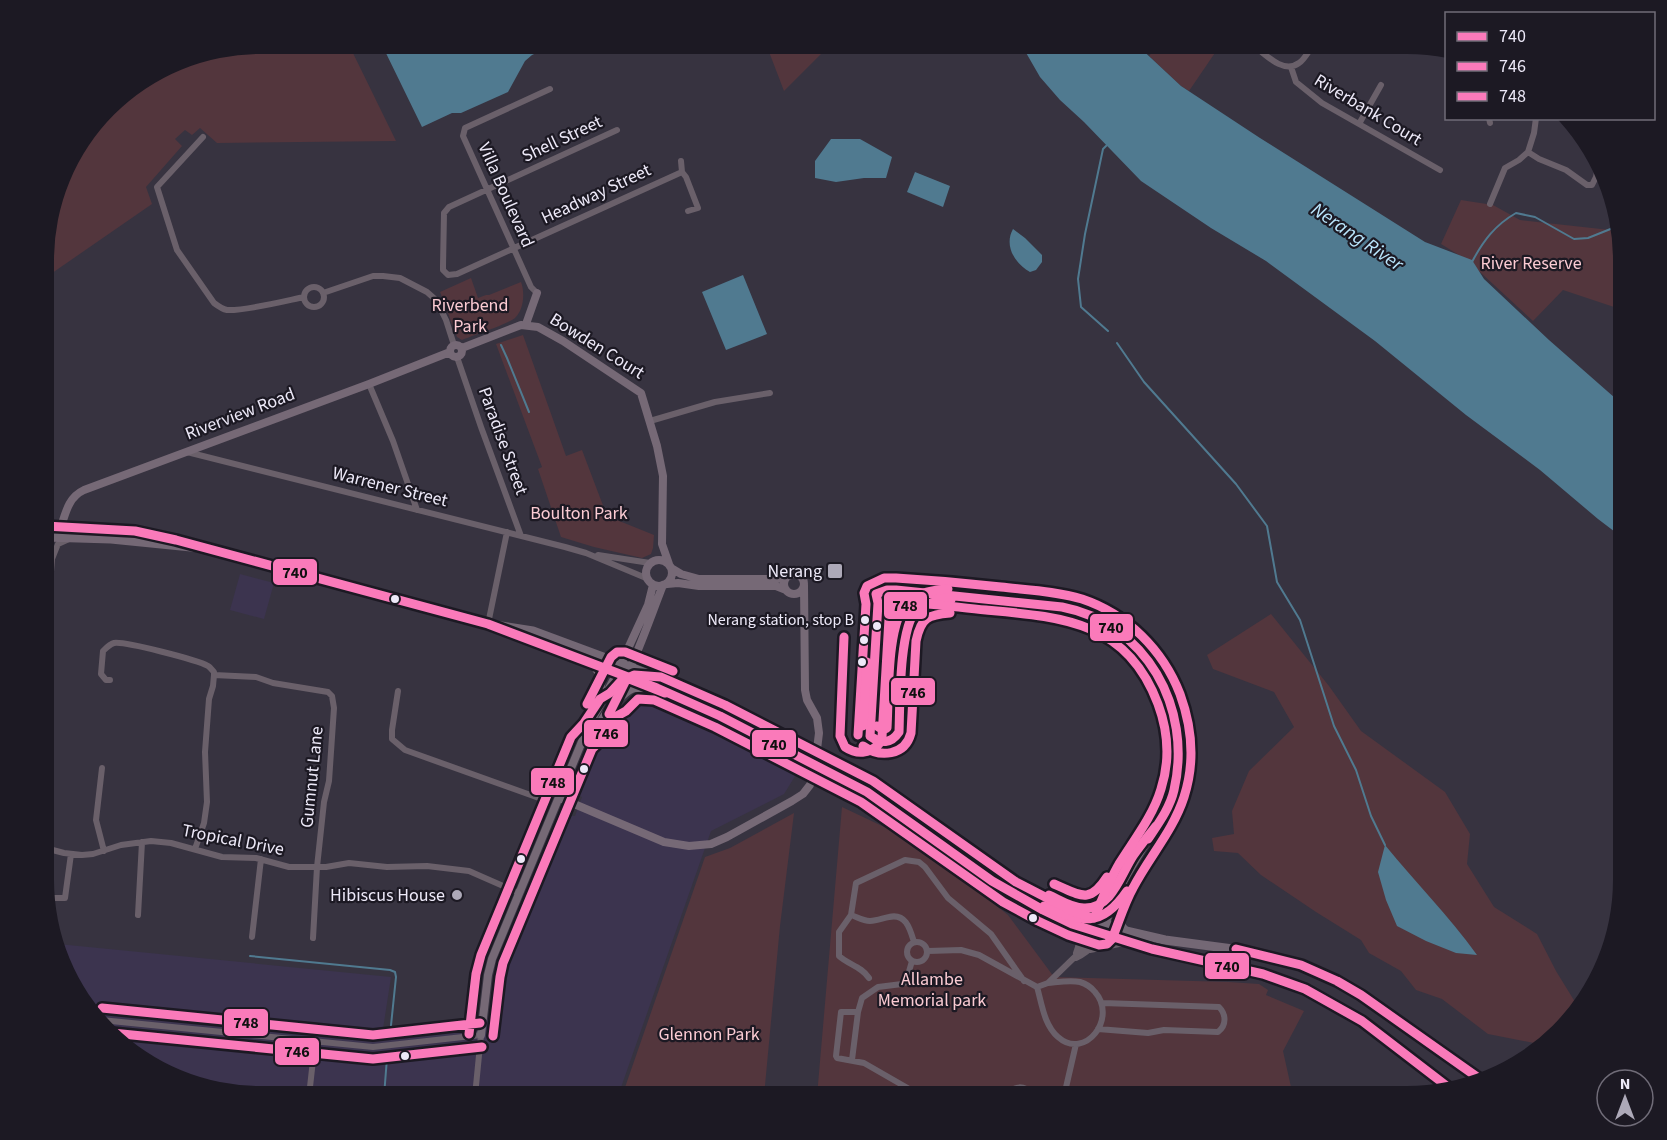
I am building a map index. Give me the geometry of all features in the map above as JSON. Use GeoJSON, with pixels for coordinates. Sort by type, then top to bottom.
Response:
{"type":"FeatureCollection","features":[{"type":"Feature","properties":{"kind":"main road"},"geometry":{"type":"LineString","coordinates":[[54,527],[135,531],[165,537],[488,624],[592,663],[624,669],[657,688],[720,716],[867,792],[1010,892],[1042,910],[1072,924],[1248,951],[1315,971],[1361,995],[1474,1075]]}},
{"type":"Feature","properties":{"kind":"main road"},"geometry":{"type":"LineString","coordinates":[[61,527],[61,538]]}},
{"type":"Feature","properties":{"kind":"main road"},"geometry":{"type":"LineString","coordinates":[[54,538],[111,538],[201,548]]}},
{"type":"Feature","properties":{"kind":"main road"},"geometry":{"type":"LineString","coordinates":[[488,624],[533,631],[624,669],[697,693],[839,763],[894,796],[990,865],[1100,927],[1139,945],[1244,968],[1287,981],[1338,1006],[1362,1021],[1442,1083]]}},
{"type":"Feature","properties":{"kind":"street"},"geometry":{"type":"LineString","coordinates":[[1265,54],[1280,65],[1291,67],[1300,63],[1307,54]]}},
{"type":"Feature","properties":{"kind":"street","name":"Riverbank Court"},"geometry":{"type":"LineString","coordinates":[[1291,67],[1299,86],[1322,103],[1440,170]]}},
{"type":"Feature","properties":{"kind":"street"},"geometry":{"type":"LineString","coordinates":[[1359,124],[1381,86]]}},
{"type":"Feature","properties":{"kind":"street","name":"Villa Boulevard"},"geometry":{"type":"LineString","coordinates":[[537,293],[531,287],[463,136],[465,128],[550,89]]}},
{"type":"Feature","properties":{"kind":"street"},"geometry":{"type":"LineString","coordinates":[[1490,204],[1505,168],[1528,152],[1536,120]]}},
{"type":"Feature","properties":{"kind":"street","name":"Shell Street"},"geometry":{"type":"LineString","coordinates":[[514,248],[457,274],[448,275],[443,270],[444,213],[449,207],[617,130]]}},
{"type":"Feature","properties":{"kind":"street"},"geometry":{"type":"LineString","coordinates":[[203,137],[157,187],[177,250],[214,303],[227,310],[304,297]]}},
{"type":"Feature","properties":{"kind":"street"},"geometry":{"type":"LineString","coordinates":[[1528,152],[1566,171],[1587,185],[1592,184],[1596,178]]}},
{"type":"Feature","properties":{"kind":"street"},"geometry":{"type":"LineString","coordinates":[[681,161],[682,172],[698,208],[688,211]]}},
{"type":"Feature","properties":{"kind":"street","name":"Headway Street"},"geometry":{"type":"LineString","coordinates":[[514,248],[682,172]]}},
{"type":"Feature","properties":{"kind":"street","name":"Paradise Street"},"geometry":{"type":"LineString","coordinates":[[323,293],[373,276],[383,276],[400,278],[427,292],[436,300],[446,320],[481,427],[521,536]]}},
{"type":"Feature","properties":{"kind":"street"},"geometry":{"type":"LineString","coordinates":[[314,287],[323,293],[324,301],[320,306],[316,308],[306,304],[304,297],[307,290],[314,287]]}},
{"type":"Feature","properties":{"kind":"street"},"geometry":{"type":"LineString","coordinates":[[526,324],[537,293]]}},
{"type":"Feature","properties":{"kind":"street","name":"Riverview Road"},"geometry":{"type":"LineString","coordinates":[[61,527],[71,499],[78,492],[526,324]]}},
{"type":"Feature","properties":{"kind":"street","name":"Bowden Court"},"geometry":{"type":"LineString","coordinates":[[526,324],[550,333],[641,393],[663,476],[662,544],[670,566]]}},
{"type":"Feature","properties":{"kind":"street"},"geometry":{"type":"LineString","coordinates":[[369,384],[393,441],[417,510]]}},
{"type":"Feature","properties":{"kind":"street"},"geometry":{"type":"LineString","coordinates":[[650,421],[715,402],[770,393]]}},
{"type":"Feature","properties":{"kind":"street","name":"Warrener Street"},"geometry":{"type":"LineString","coordinates":[[186,452],[586,553],[652,562]]}},
{"type":"Feature","properties":{"kind":"street"},"geometry":{"type":"LineString","coordinates":[[488,624],[507,532]]}},
{"type":"Feature","properties":{"kind":"street"},"geometry":{"type":"LineString","coordinates":[[54,554],[58,544],[72,538]]}},
{"type":"Feature","properties":{"kind":"street","name":"Bowden Court"},"geometry":{"type":"LineString","coordinates":[[652,562],[662,544]]}},
{"type":"Feature","properties":{"kind":"street","name":"Warrener Street"},"geometry":{"type":"LineString","coordinates":[[586,553],[646,578]]}},
{"type":"Feature","properties":{"kind":"street"},"geometry":{"type":"LineString","coordinates":[[560,798],[664,842],[689,846],[711,844],[727,837],[803,794],[814,774],[819,733],[817,718],[805,692],[804,580],[800,575],[794,574],[778,579],[699,579],[681,574],[662,560],[652,562],[646,569],[646,578],[653,585],[678,583],[699,586],[778,586],[799,601],[804,615]]}},
{"type":"Feature","properties":{"kind":"street"},"geometry":{"type":"LineString","coordinates":[[476,1086],[489,968],[582,742],[593,731],[665,584],[672,576],[670,566]]}},
{"type":"Feature","properties":{"kind":"street"},"geometry":{"type":"LineString","coordinates":[[789,576],[784,583],[789,592]]}},
{"type":"Feature","properties":{"kind":"street"},"geometry":{"type":"LineString","coordinates":[[739,578],[741,582],[757,586]]}},
{"type":"Feature","properties":{"kind":"street"},"geometry":{"type":"LineString","coordinates":[[624,669],[648,605],[653,585]]}},
{"type":"Feature","properties":{"kind":"street"},"geometry":{"type":"LineString","coordinates":[[789,592],[800,592],[804,585]]}},
{"type":"Feature","properties":{"kind":"street"},"geometry":{"type":"LineString","coordinates":[[906,594],[1064,607],[1089,614],[1130,639],[1158,675],[1172,705],[1177,729],[1179,753],[1173,793],[1122,885],[1090,950]]}},
{"type":"Feature","properties":{"kind":"street"},"geometry":{"type":"LineString","coordinates":[[111,680],[106,680],[101,674],[103,651],[112,644],[122,643],[209,666],[214,672],[209,699],[206,743],[207,806],[195,849]]}},
{"type":"Feature","properties":{"kind":"street"},"geometry":{"type":"LineString","coordinates":[[592,663],[602,678],[600,693],[605,705]]}},
{"type":"Feature","properties":{"kind":"street","name":"Gumnut Lane"},"geometry":{"type":"LineString","coordinates":[[214,675],[256,677],[273,683],[328,692],[332,696],[334,708],[329,781],[324,802],[317,867],[313,938]]}},
{"type":"Feature","properties":{"kind":"street"},"geometry":{"type":"LineString","coordinates":[[605,705],[618,702],[627,691],[635,687],[657,688]]}},
{"type":"Feature","properties":{"kind":"street"},"geometry":{"type":"LineString","coordinates":[[398,691],[392,739],[405,750],[540,798],[549,776]]}},
{"type":"Feature","properties":{"kind":"street"},"geometry":{"type":"LineString","coordinates":[[102,768],[96,820],[104,851]]}},
{"type":"Feature","properties":{"kind":"street"},"geometry":{"type":"LineString","coordinates":[[1048,983],[1071,961],[1100,927],[1111,894],[1128,864],[1156,826]]}},
{"type":"Feature","properties":{"kind":"street","name":"Tropical Drive"},"geometry":{"type":"LineString","coordinates":[[54,850],[71,854],[93,854],[121,845],[151,841],[171,843],[222,857],[261,859],[289,867],[317,867],[350,863],[387,867],[427,866],[469,871],[519,893]]}},
{"type":"Feature","properties":{"kind":"street"},"geometry":{"type":"LineString","coordinates":[[138,915],[142,843]]}},
{"type":"Feature","properties":{"kind":"street"},"geometry":{"type":"LineString","coordinates":[[55,898],[65,898],[71,854]]}},
{"type":"Feature","properties":{"kind":"street"},"geometry":{"type":"LineString","coordinates":[[252,938],[261,859]]}},
{"type":"Feature","properties":{"kind":"street"},"geometry":{"type":"LineString","coordinates":[[869,978],[865,971],[846,963],[839,956],[839,933],[850,915],[856,883],[905,860],[919,862],[926,867],[948,898],[991,934],[1024,981]]}},
{"type":"Feature","properties":{"kind":"street"},"geometry":{"type":"LineString","coordinates":[[1019,883],[1079,908],[1088,909],[1097,906],[1111,894]]}},
{"type":"Feature","properties":{"kind":"street"},"geometry":{"type":"LineString","coordinates":[[1122,885],[1118,917],[1126,931]]}},
{"type":"Feature","properties":{"kind":"street"},"geometry":{"type":"LineString","coordinates":[[850,915],[866,921],[900,917],[909,927],[914,942]]}},
{"type":"Feature","properties":{"kind":"street"},"geometry":{"type":"LineString","coordinates":[[1071,961],[1080,942],[1072,924]]}},
{"type":"Feature","properties":{"kind":"street"},"geometry":{"type":"LineString","coordinates":[[914,942],[924,944],[928,951],[923,961],[917,963],[909,958],[907,952],[908,947],[914,942]]}},
{"type":"Feature","properties":{"kind":"street"},"geometry":{"type":"LineString","coordinates":[[1071,961],[1090,950],[1119,944],[1139,945]]}},
{"type":"Feature","properties":{"kind":"street"},"geometry":{"type":"LineString","coordinates":[[928,951],[961,950],[979,956],[1037,987],[1064,981],[1088,985],[1103,1003],[1103,1015],[1095,1035],[1076,1044],[1065,1042],[1056,1036],[1042,1010],[1037,987]]}},
{"type":"Feature","properties":{"kind":"street"},"geometry":{"type":"LineString","coordinates":[[852,1060],[862,998],[878,987],[906,982],[912,961]]}},
{"type":"Feature","properties":{"kind":"street"},"geometry":{"type":"LineString","coordinates":[[1098,1029],[1148,1033],[1164,1030],[1218,1032],[1222,1029],[1225,1020],[1223,1010],[1219,1007],[1103,1003]]}},
{"type":"Feature","properties":{"kind":"street"},"geometry":{"type":"LineString","coordinates":[[858,1012],[842,1011],[840,1013],[836,1057],[864,1063],[904,1086]]}},
{"type":"Feature","properties":{"kind":"street"},"geometry":{"type":"LineString","coordinates":[[110,1021],[363,1047],[482,1035]]}},
{"type":"Feature","properties":{"kind":"street"},"geometry":{"type":"LineString","coordinates":[[310,1086],[315,1042]]}},
{"type":"Feature","properties":{"kind":"street"},"geometry":{"type":"LineString","coordinates":[[1066,1086],[1076,1044]]}},
{"type":"Feature","properties":{"kind":"shaded area"},"geometry":{"type":"Polygon","coordinates":[[[240,574],[274,583],[264,619],[230,610],[240,574]]]}},
{"type":"Feature","properties":{"kind":"shaded area"},"geometry":{"type":"Polygon","coordinates":[[[639,698],[742,743],[797,773],[784,794],[711,831],[622,1086],[247,1086],[220,1082],[181,1070],[157,1058],[124,1035],[105,1016],[75,971],[65,945],[391,977],[383,1029],[494,1019],[499,971],[561,822],[569,816],[575,816],[582,797],[577,794],[576,790],[599,738],[639,698]]]}},
{"type":"Feature","properties":{"kind":"green space"},"geometry":{"type":"Polygon","coordinates":[[[260,54],[353,54],[396,141],[217,143],[200,128],[192,135],[185,130],[175,139],[182,146],[146,187],[152,204],[54,272],[56,233],[65,194],[89,146],[105,124],[124,105],[146,89],[169,75],[207,61],[260,54]]]}},
{"type":"Feature","properties":{"kind":"green space"},"geometry":{"type":"Polygon","coordinates":[[[770,54],[821,54],[784,91],[770,54]]]}},
{"type":"Feature","properties":{"kind":"green space"},"geometry":{"type":"Polygon","coordinates":[[[1151,54],[1214,54],[1189,91],[1149,56],[1151,54]]]}},
{"type":"Feature","properties":{"kind":"green space","name":"River Reserve"},"geometry":{"type":"Polygon","coordinates":[[[1461,200],[1493,205],[1520,220],[1610,230],[1613,247],[1613,307],[1563,290],[1533,321],[1467,260],[1441,244],[1461,200]]]}},
{"type":"Feature","properties":{"kind":"green space","name":"Riverbend Park"},"geometry":{"type":"Polygon","coordinates":[[[471,278],[478,298],[521,282],[523,301],[518,315],[511,321],[462,340],[457,337],[440,292],[471,278]]]}},
{"type":"Feature","properties":{"kind":"green space","name":"Boulton Park"},"geometry":{"type":"Polygon","coordinates":[[[523,335],[566,456],[582,450],[607,516],[654,535],[651,554],[642,558],[561,537],[538,469],[542,467],[496,344],[523,335]]]}},
{"type":"Feature","properties":{"kind":"green space"},"geometry":{"type":"Polygon","coordinates":[[[1271,614],[1329,686],[1361,731],[1445,792],[1470,834],[1467,864],[1494,907],[1537,934],[1574,1000],[1553,1026],[1532,1043],[1488,1034],[1442,999],[1416,990],[1401,971],[1369,953],[1361,940],[1261,875],[1238,853],[1214,851],[1212,838],[1234,834],[1232,811],[1249,771],[1294,727],[1274,692],[1213,669],[1207,655],[1271,614]]]}},
{"type":"Feature","properties":{"kind":"green space","name":"Allambe Memorial park"},"geometry":{"type":"Polygon","coordinates":[[[842,807],[918,843],[1008,915],[1054,977],[1259,984],[1268,990],[1266,995],[1304,1011],[1283,1051],[1291,1086],[818,1086],[842,807]]]}},
{"type":"Feature","properties":{"kind":"green space","name":"Glennon Park"},"geometry":{"type":"Polygon","coordinates":[[[794,813],[780,926],[765,1086],[625,1086],[705,857],[730,848],[794,813]]]}},
{"type":"Feature","properties":{"kind":"water"},"geometry":{"type":"Polygon","coordinates":[[[386,54],[534,54],[525,61],[508,92],[422,127],[386,54]]]}},
{"type":"Feature","properties":{"kind":"water","name":"Nerang River"},"geometry":{"type":"Polygon","coordinates":[[[1027,54],[1147,54],[1181,86],[1260,138],[1425,242],[1472,260],[1484,279],[1613,396],[1613,530],[1540,470],[1466,415],[1375,341],[1266,261],[1211,228],[1141,181],[1040,77],[1027,54]]]}},
{"type":"Feature","properties":{"kind":"water"},"geometry":{"type":"Polygon","coordinates":[[[831,139],[860,139],[892,157],[886,178],[836,182],[815,178],[815,161],[831,139]]]}},
{"type":"Feature","properties":{"kind":"water"},"geometry":{"type":"Polygon","coordinates":[[[915,172],[950,186],[943,207],[907,192],[915,172]]]}},
{"type":"Feature","properties":{"kind":"water"},"geometry":{"type":"Polygon","coordinates":[[[1013,229],[1042,255],[1042,262],[1036,270],[1030,272],[1015,259],[1010,247],[1010,235],[1013,229]]]}},
{"type":"Feature","properties":{"kind":"water"},"geometry":{"type":"Polygon","coordinates":[[[743,275],[767,334],[726,350],[702,292],[743,275]]]}},
{"type":"Feature","properties":{"kind":"water"},"geometry":{"type":"Polygon","coordinates":[[[1385,845],[1477,955],[1456,953],[1397,926],[1378,872],[1385,845]]]}},
{"type":"Feature","properties":{"kind":"waterway"},"geometry":{"type":"LineString","coordinates":[[1108,144],[1103,149],[1078,279],[1081,307],[1108,331]]}},
{"type":"Feature","properties":{"kind":"waterway"},"geometry":{"type":"LineString","coordinates":[[1472,262],[1490,234],[1516,213],[1535,217],[1574,239],[1588,238],[1610,229]]}},
{"type":"Feature","properties":{"kind":"waterway"},"geometry":{"type":"LineString","coordinates":[[1117,343],[1144,382],[1236,484],[1267,526],[1277,582],[1300,620],[1334,726],[1356,770],[1371,816],[1385,845]]}},
{"type":"Feature","properties":{"kind":"waterway"},"geometry":{"type":"LineString","coordinates":[[501,345],[529,412]]}},
{"type":"Feature","properties":{"kind":"waterway"},"geometry":{"type":"LineString","coordinates":[[250,956],[395,972],[390,1035]]}},
{"type":"Feature","properties":{"kind":"waterway"},"geometry":{"type":"LineString","coordinates":[[385,1086],[387,1058]]}},
{"type":"Feature","properties":{"kind":"transit line","name":"740"},"geometry":{"type":"LineString","coordinates":[[54,526],[135,531],[176,540],[488,624],[657,688],[720,716],[867,792],[992,881],[1043,910],[1072,924],[1152,949],[1263,974],[1305,989],[1362,1021],[1442,1083]]}},
{"type":"Feature","properties":{"kind":"transit line","name":"746"},"geometry":{"type":"LineString","coordinates":[[493,1036],[503,963],[592,749],[602,739],[617,716],[638,699],[654,700],[715,727],[861,802],[1003,902],[1068,935],[1099,945],[1107,944],[1112,939],[1130,894],[1174,821],[1184,797],[1190,771],[1191,745],[1184,707],[1173,678],[1153,649],[1128,624],[1114,614],[1082,599],[1042,591],[896,578],[884,578],[867,586],[864,593],[866,604],[858,735]]}},
{"type":"Feature","properties":{"kind":"transit line","name":"748"},"geometry":{"type":"LineString","coordinates":[[877,726],[883,730],[887,728],[892,642],[901,612],[908,602],[917,596],[948,589]]}},
{"type":"Feature","properties":{"kind":"transit line","name":"740"},"geometry":{"type":"LineString","coordinates":[[876,594],[896,590],[1062,607],[1092,616],[1118,631],[1139,650],[1157,674],[1169,700],[1176,729],[1178,759],[1174,790],[1170,803],[1148,839]]}},
{"type":"Feature","properties":{"kind":"transit line","name":"740"},"geometry":{"type":"LineString","coordinates":[[870,736],[878,603],[876,594]]}},
{"type":"Feature","properties":{"kind":"transit line","name":"740"},"geometry":{"type":"LineString","coordinates":[[870,736],[886,742],[893,739],[899,732],[903,650],[910,620],[916,611],[932,602],[951,600]]}},
{"type":"Feature","properties":{"kind":"transit line","name":"748"},"geometry":{"type":"LineString","coordinates":[[469,1034],[476,974],[481,955],[571,737],[584,723],[600,699],[610,693],[621,681],[634,675],[661,677],[725,705],[873,781],[1016,882],[1076,913],[1094,918],[1115,870],[1153,809],[1164,778],[1167,757],[1164,725],[1158,704],[1145,676],[1129,655],[1110,640],[1089,628],[1041,616],[926,604],[890,602],[882,737]]}},
{"type":"Feature","properties":{"kind":"transit line","name":"746"},"geometry":{"type":"LineString","coordinates":[[863,746],[877,752],[891,753],[908,741],[911,733],[918,633],[923,622],[931,616],[950,613]]}},
{"type":"Feature","properties":{"kind":"transit line","name":"746"},"geometry":{"type":"LineString","coordinates":[[844,637],[840,736],[845,747],[858,752],[867,751],[879,744]]}},
{"type":"Feature","properties":{"kind":"transit line","name":"748"},"geometry":{"type":"LineString","coordinates":[[587,704],[611,657],[617,652],[625,652],[673,671]]}},
{"type":"Feature","properties":{"kind":"transit line","name":"748"},"geometry":{"type":"LineString","coordinates":[[863,726],[867,662]]}},
{"type":"Feature","properties":{"kind":"transit line","name":"746"},"geometry":{"type":"LineString","coordinates":[[609,714],[627,678],[665,693]]}},
{"type":"Feature","properties":{"kind":"transit line","name":"740"},"geometry":{"type":"LineString","coordinates":[[1049,895],[1080,908],[1094,907],[1102,903],[1109,897],[1133,856],[1156,826]]}},
{"type":"Feature","properties":{"kind":"transit line","name":"748"},"geometry":{"type":"LineString","coordinates":[[1054,884],[1084,895],[1095,891],[1107,877]]}},
{"type":"Feature","properties":{"kind":"transit line","name":"746"},"geometry":{"type":"LineString","coordinates":[[1044,906],[1069,916],[1090,919],[1108,912],[1127,891]]}},
{"type":"Feature","properties":{"kind":"transit line","name":"740"},"geometry":{"type":"LineString","coordinates":[[1236,949],[1301,965],[1337,981],[1361,995],[1474,1075]]}},
{"type":"Feature","properties":{"kind":"transit line","name":"748"},"geometry":{"type":"LineString","coordinates":[[102,1008],[373,1035],[480,1023]]}},
{"type":"Feature","properties":{"kind":"transit line","name":"746"},"geometry":{"type":"LineString","coordinates":[[123,1034],[373,1059],[482,1047]]}},
{"type":"Feature","properties":{"kind":"place","name":"Nerang"},"geometry":{"type":"Point","coordinates":[835,571]}},
{"type":"Feature","properties":{"kind":"place","name":"Nerang station, stop B"},"geometry":{"type":"Point","coordinates":[865,620]}},
{"type":"Feature","properties":{"kind":"place","name":"Hibiscus House"},"geometry":{"type":"Point","coordinates":[457,895]}}]}
